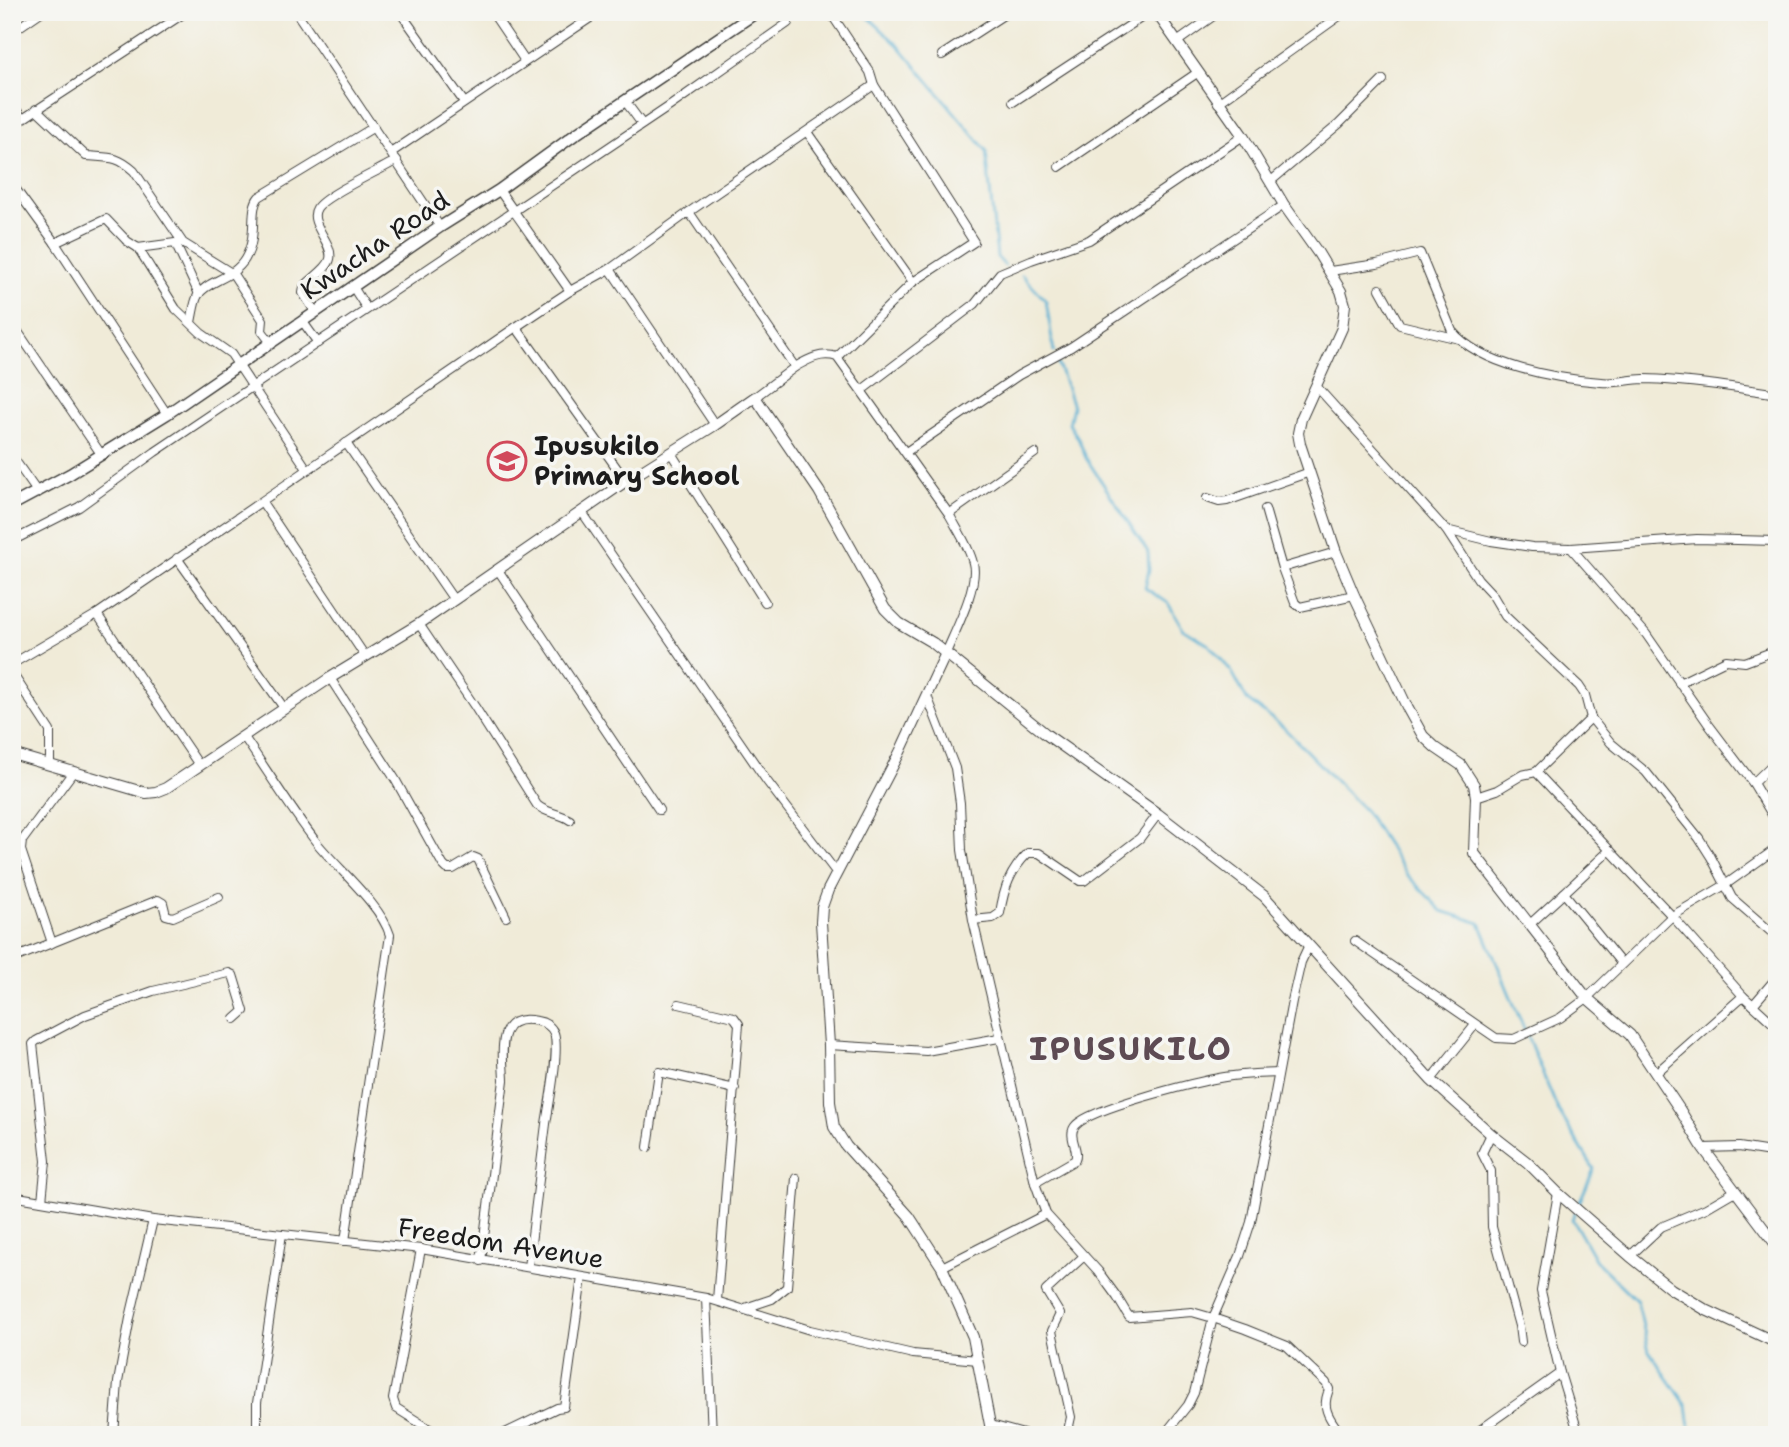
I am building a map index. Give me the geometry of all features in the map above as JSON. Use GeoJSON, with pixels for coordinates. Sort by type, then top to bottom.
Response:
{"type":"FeatureCollection","features":[{"type":"Feature","properties":{"kind":"main road","name":"Kwacha Road"},"geometry":{"type":"LineString","coordinates":[[12,505],[37,493],[167,414],[757,12]]}},
{"type":"Feature","properties":{"kind":"street"},"geometry":{"type":"LineString","coordinates":[[12,32],[41,12]]}},
{"type":"Feature","properties":{"kind":"street"},"geometry":{"type":"LineString","coordinates":[[12,126],[186,12]]}},
{"type":"Feature","properties":{"kind":"street"},"geometry":{"type":"LineString","coordinates":[[296,12],[440,227]]}},
{"type":"Feature","properties":{"kind":"street"},"geometry":{"type":"LineString","coordinates":[[400,12],[464,102]]}},
{"type":"Feature","properties":{"kind":"street"},"geometry":{"type":"LineString","coordinates":[[492,12],[525,61]]}},
{"type":"Feature","properties":{"kind":"street"},"geometry":{"type":"LineString","coordinates":[[391,152],[587,16],[599,12]]}},
{"type":"Feature","properties":{"kind":"street"},"geometry":{"type":"LineString","coordinates":[[830,12],[974,240],[973,244],[913,282],[837,357]]}},
{"type":"Feature","properties":{"kind":"street"},"geometry":{"type":"LineString","coordinates":[[942,55],[1008,12]]}},
{"type":"Feature","properties":{"kind":"street"},"geometry":{"type":"LineString","coordinates":[[1013,102],[1150,12]]}},
{"type":"Feature","properties":{"kind":"street"},"geometry":{"type":"LineString","coordinates":[[1156,12],[1218,103],[1244,136],[1284,205],[1330,271],[1343,298],[1345,314],[1342,328],[1301,419],[1298,433],[1336,552],[1354,596],[1415,723],[1436,748],[1467,772],[1474,785],[1474,853],[1587,998],[1630,1035],[1703,1147],[1777,1246]]}},
{"type":"Feature","properties":{"kind":"street"},"geometry":{"type":"LineString","coordinates":[[1177,42],[1219,12]]}},
{"type":"Feature","properties":{"kind":"street"},"geometry":{"type":"LineString","coordinates":[[1218,103],[1345,12]]}},
{"type":"Feature","properties":{"kind":"street"},"geometry":{"type":"LineString","coordinates":[[12,541],[79,507],[155,452],[788,23]]}},
{"type":"Feature","properties":{"kind":"street"},"geometry":{"type":"LineString","coordinates":[[1059,167],[1197,73]]}},
{"type":"Feature","properties":{"kind":"street"},"geometry":{"type":"LineString","coordinates":[[1271,181],[1339,124],[1383,80]]}},
{"type":"Feature","properties":{"kind":"street"},"geometry":{"type":"LineString","coordinates":[[12,664],[97,614],[516,327],[570,291],[610,269],[874,85]]}},
{"type":"Feature","properties":{"kind":"street"},"geometry":{"type":"LineString","coordinates":[[625,101],[642,124]]}},
{"type":"Feature","properties":{"kind":"street"},"geometry":{"type":"LineString","coordinates":[[12,104],[22,118]]}},
{"type":"Feature","properties":{"kind":"street"},"geometry":{"type":"LineString","coordinates":[[36,109],[86,156],[111,156],[134,171],[180,244],[199,294],[191,322]]}},
{"type":"Feature","properties":{"kind":"street"},"geometry":{"type":"LineString","coordinates":[[199,294],[233,274],[251,248],[255,221],[253,208],[259,197],[374,127]]}},
{"type":"Feature","properties":{"kind":"street"},"geometry":{"type":"LineString","coordinates":[[807,132],[913,282]]}},
{"type":"Feature","properties":{"kind":"street"},"geometry":{"type":"LineString","coordinates":[[862,390],[975,304],[1006,270],[1089,240],[1244,136]]}},
{"type":"Feature","properties":{"kind":"street"},"geometry":{"type":"LineString","coordinates":[[316,313],[303,293],[304,287],[329,263],[331,257],[314,218],[316,209],[329,198],[397,160]]}},
{"type":"Feature","properties":{"kind":"street"},"geometry":{"type":"LineString","coordinates":[[12,184],[55,243],[167,414]]}},
{"type":"Feature","properties":{"kind":"street"},"geometry":{"type":"LineString","coordinates":[[499,190],[570,291]]}},
{"type":"Feature","properties":{"kind":"street"},"geometry":{"type":"LineString","coordinates":[[906,452],[1019,375],[1071,347],[1284,205]]}},
{"type":"Feature","properties":{"kind":"street"},"geometry":{"type":"LineString","coordinates":[[689,212],[795,367]]}},
{"type":"Feature","properties":{"kind":"street"},"geometry":{"type":"LineString","coordinates":[[55,243],[106,219],[127,241],[138,248],[176,309],[201,333],[229,352],[239,364],[252,388],[307,469]]}},
{"type":"Feature","properties":{"kind":"street"},"geometry":{"type":"LineString","coordinates":[[138,248],[180,244],[233,274],[263,320],[262,331],[272,344]]}},
{"type":"Feature","properties":{"kind":"street"},"geometry":{"type":"LineString","coordinates":[[1330,271],[1377,264],[1420,253],[1452,331],[1459,339]]}},
{"type":"Feature","properties":{"kind":"street"},"geometry":{"type":"LineString","coordinates":[[610,269],[715,425]]}},
{"type":"Feature","properties":{"kind":"street"},"geometry":{"type":"LineString","coordinates":[[353,288],[367,309]]}},
{"type":"Feature","properties":{"kind":"street"},"geometry":{"type":"LineString","coordinates":[[1380,289],[1400,324],[1459,339],[1512,367],[1601,383],[1644,379],[1777,394]]}},
{"type":"Feature","properties":{"kind":"street"},"geometry":{"type":"LineString","coordinates":[[303,322],[318,344]]}},
{"type":"Feature","properties":{"kind":"street"},"geometry":{"type":"LineString","coordinates":[[12,323],[101,454]]}},
{"type":"Feature","properties":{"kind":"street"},"geometry":{"type":"LineString","coordinates":[[516,327],[626,481]]}},
{"type":"Feature","properties":{"kind":"street"},"geometry":{"type":"LineString","coordinates":[[12,754],[146,793],[166,788],[330,678],[419,624],[626,481],[715,425],[809,358],[821,355],[837,357],[949,514],[969,552],[974,568],[967,601],[928,696],[836,872],[822,907],[830,1102],[834,1127],[846,1146],[909,1216],[942,1267],[973,1337],[992,1430],[1027,1435]]}},
{"type":"Feature","properties":{"kind":"street"},"geometry":{"type":"LineString","coordinates":[[1317,387],[1446,530],[1505,616],[1579,686],[1585,695],[1591,718],[1611,743],[1646,772],[1699,838],[1732,898],[1777,937]]}},
{"type":"Feature","properties":{"kind":"street"},"geometry":{"type":"LineString","coordinates":[[755,397],[819,491],[885,609],[899,623],[933,643],[1047,735],[1158,814],[1264,896],[1431,1080],[1527,1162],[1630,1256],[1671,1289],[1706,1310],[1777,1343]]}},
{"type":"Feature","properties":{"kind":"street"},"geometry":{"type":"LineString","coordinates":[[346,443],[453,600]]}},
{"type":"Feature","properties":{"kind":"street"},"geometry":{"type":"LineString","coordinates":[[671,453],[765,602]]}},
{"type":"Feature","properties":{"kind":"street"},"geometry":{"type":"LineString","coordinates":[[949,514],[1035,453]]}},
{"type":"Feature","properties":{"kind":"street"},"geometry":{"type":"LineString","coordinates":[[12,456],[37,493]]}},
{"type":"Feature","properties":{"kind":"street"},"geometry":{"type":"LineString","coordinates":[[1207,498],[1219,502],[1227,501],[1310,472]]}},
{"type":"Feature","properties":{"kind":"street"},"geometry":{"type":"LineString","coordinates":[[262,502],[365,656]]}},
{"type":"Feature","properties":{"kind":"street"},"geometry":{"type":"LineString","coordinates":[[1265,509],[1290,594],[1300,607],[1354,596]]}},
{"type":"Feature","properties":{"kind":"street"},"geometry":{"type":"LineString","coordinates":[[582,512],[766,780],[836,872]]}},
{"type":"Feature","properties":{"kind":"street"},"geometry":{"type":"LineString","coordinates":[[1446,530],[1519,545],[1572,548],[1697,539],[1777,541]]}},
{"type":"Feature","properties":{"kind":"street"},"geometry":{"type":"LineString","coordinates":[[1572,548],[1646,634],[1754,783],[1777,824]]}},
{"type":"Feature","properties":{"kind":"street"},"geometry":{"type":"LineString","coordinates":[[1282,568],[1336,552]]}},
{"type":"Feature","properties":{"kind":"street"},"geometry":{"type":"LineString","coordinates":[[177,558],[284,708]]}},
{"type":"Feature","properties":{"kind":"street"},"geometry":{"type":"LineString","coordinates":[[498,570],[660,810]]}},
{"type":"Feature","properties":{"kind":"street"},"geometry":{"type":"LineString","coordinates":[[97,614],[199,765]]}},
{"type":"Feature","properties":{"kind":"street"},"geometry":{"type":"LineString","coordinates":[[419,624],[537,805],[548,813],[561,814],[570,820]]}},
{"type":"Feature","properties":{"kind":"street"},"geometry":{"type":"LineString","coordinates":[[1679,683],[1726,660],[1745,662],[1777,650]]}},
{"type":"Feature","properties":{"kind":"street"},"geometry":{"type":"LineString","coordinates":[[12,673],[50,731],[50,765]]}},
{"type":"Feature","properties":{"kind":"street"},"geometry":{"type":"LineString","coordinates":[[330,678],[395,779],[443,865],[447,869],[453,869],[473,858],[478,859],[506,917]]}},
{"type":"Feature","properties":{"kind":"street"},"geometry":{"type":"LineString","coordinates":[[928,696],[952,756],[957,777],[961,850],[973,920],[1035,1184],[1046,1214],[1084,1256],[1117,1297],[1129,1317],[1192,1312],[1257,1334],[1291,1350],[1326,1383],[1329,1389],[1326,1401],[1329,1417],[1342,1435]]}},
{"type":"Feature","properties":{"kind":"street"},"geometry":{"type":"LineString","coordinates":[[1476,797],[1497,790],[1522,775],[1536,772],[1591,718]]}},
{"type":"Feature","properties":{"kind":"street"},"geometry":{"type":"LineString","coordinates":[[244,737],[317,842],[382,918],[390,935],[345,1241]]}},
{"type":"Feature","properties":{"kind":"street"},"geometry":{"type":"LineString","coordinates":[[1754,783],[1777,760]]}},
{"type":"Feature","properties":{"kind":"street"},"geometry":{"type":"LineString","coordinates":[[52,943],[21,850],[22,841],[73,772]]}},
{"type":"Feature","properties":{"kind":"street"},"geometry":{"type":"LineString","coordinates":[[1536,772],[1672,916],[1743,996],[1777,1027]]}},
{"type":"Feature","properties":{"kind":"street"},"geometry":{"type":"LineString","coordinates":[[973,920],[993,918],[1000,913],[1005,884],[1012,871],[1028,853],[1039,853],[1080,881],[1084,881],[1140,838],[1158,814]]}},
{"type":"Feature","properties":{"kind":"street"},"geometry":{"type":"LineString","coordinates":[[1355,942],[1496,1038],[1514,1039],[1560,1018],[1587,998],[1672,916],[1725,885],[1777,848]]}},
{"type":"Feature","properties":{"kind":"street"},"geometry":{"type":"LineString","coordinates":[[1529,925],[1610,850]]}},
{"type":"Feature","properties":{"kind":"street"},"geometry":{"type":"LineString","coordinates":[[1564,893],[1621,963]]}},
{"type":"Feature","properties":{"kind":"street"},"geometry":{"type":"LineString","coordinates":[[12,959],[158,901],[163,903],[166,915],[173,916],[219,897]]}},
{"type":"Feature","properties":{"kind":"street"},"geometry":{"type":"LineString","coordinates":[[1164,1435],[1194,1393],[1213,1318],[1240,1256],[1251,1222],[1295,988],[1301,962],[1309,945]]}},
{"type":"Feature","properties":{"kind":"street"},"geometry":{"type":"LineString","coordinates":[[42,1201],[46,1161],[33,1044],[36,1041],[85,1015],[142,995],[229,973],[233,975],[244,1012],[235,1019]]}},
{"type":"Feature","properties":{"kind":"street"},"geometry":{"type":"LineString","coordinates":[[1753,1005],[1777,976]]}},
{"type":"Feature","properties":{"kind":"street"},"geometry":{"type":"LineString","coordinates":[[1656,1073],[1743,996]]}},
{"type":"Feature","properties":{"kind":"street"},"geometry":{"type":"LineString","coordinates":[[679,1004],[739,1020],[717,1300]]}},
{"type":"Feature","properties":{"kind":"street"},"geometry":{"type":"LineString","coordinates":[[481,1261],[504,1080],[502,1056],[505,1034],[512,1023],[519,1019],[542,1021],[554,1033],[555,1042],[528,1267]]}},
{"type":"Feature","properties":{"kind":"street"},"geometry":{"type":"LineString","coordinates":[[1431,1080],[1475,1025]]}},
{"type":"Feature","properties":{"kind":"street"},"geometry":{"type":"LineString","coordinates":[[829,1045],[926,1051],[999,1038]]}},
{"type":"Feature","properties":{"kind":"street"},"geometry":{"type":"LineString","coordinates":[[648,1147],[659,1072],[735,1089]]}},
{"type":"Feature","properties":{"kind":"street"},"geometry":{"type":"LineString","coordinates":[[1035,1184],[1075,1160],[1077,1154],[1072,1136],[1074,1128],[1079,1122],[1102,1111],[1219,1078],[1278,1073]]}},
{"type":"Feature","properties":{"kind":"street"},"geometry":{"type":"LineString","coordinates":[[1491,1134],[1482,1153],[1491,1171],[1492,1227],[1521,1342]]}},
{"type":"Feature","properties":{"kind":"street"},"geometry":{"type":"LineString","coordinates":[[1703,1147],[1739,1147],[1777,1153]]}},
{"type":"Feature","properties":{"kind":"street"},"geometry":{"type":"LineString","coordinates":[[745,1308],[772,1299],[788,1287],[796,1178]]}},
{"type":"Feature","properties":{"kind":"street"},"geometry":{"type":"LineString","coordinates":[[1630,1256],[1661,1227],[1706,1208],[1735,1191]]}},
{"type":"Feature","properties":{"kind":"street"},"geometry":{"type":"LineString","coordinates":[[1558,1193],[1541,1291],[1560,1374],[1579,1435]]}},
{"type":"Feature","properties":{"kind":"street","name":"Freedom Avenue"},"geometry":{"type":"LineString","coordinates":[[12,1196],[153,1220],[421,1249],[528,1267],[717,1300],[810,1330],[913,1354],[978,1360]]}},
{"type":"Feature","properties":{"kind":"street"},"geometry":{"type":"LineString","coordinates":[[942,1267],[1046,1214]]}},
{"type":"Feature","properties":{"kind":"street"},"geometry":{"type":"LineString","coordinates":[[114,1435],[118,1382],[153,1220]]}},
{"type":"Feature","properties":{"kind":"street"},"geometry":{"type":"LineString","coordinates":[[257,1435],[257,1403],[282,1234]]}},
{"type":"Feature","properties":{"kind":"street"},"geometry":{"type":"LineString","coordinates":[[421,1249],[393,1399],[396,1408],[439,1435]]}},
{"type":"Feature","properties":{"kind":"street"},"geometry":{"type":"LineString","coordinates":[[1067,1435],[1071,1417],[1052,1331],[1060,1314],[1046,1291],[1084,1256]]}},
{"type":"Feature","properties":{"kind":"street"},"geometry":{"type":"LineString","coordinates":[[501,1435],[564,1407],[582,1277]]}},
{"type":"Feature","properties":{"kind":"street"},"geometry":{"type":"LineString","coordinates":[[706,1298],[713,1434]]}},
{"type":"Feature","properties":{"kind":"street"},"geometry":{"type":"LineString","coordinates":[[1473,1435],[1560,1374]]}},
{"type":"Feature","properties":{"kind":"waterway"},"geometry":{"type":"LineString","coordinates":[[863,12],[900,47],[986,150],[997,257],[1005,266]]}},
{"type":"Feature","properties":{"kind":"waterway"},"geometry":{"type":"LineString","coordinates":[[1022,275],[1046,301],[1054,352]]}},
{"type":"Feature","properties":{"kind":"waterway"},"geometry":{"type":"LineString","coordinates":[[1057,361],[1073,406],[1069,424],[1086,458],[1148,552],[1149,570],[1145,588],[1168,603],[1183,629],[1209,645],[1232,672],[1247,700],[1283,727],[1365,811],[1407,875],[1442,911],[1480,923],[1525,1031]]}},
{"type":"Feature","properties":{"kind":"waterway"},"geometry":{"type":"LineString","coordinates":[[1527,1036],[1558,1110],[1594,1169],[1579,1203]]}},
{"type":"Feature","properties":{"kind":"waterway"},"geometry":{"type":"LineString","coordinates":[[1575,1212],[1572,1219],[1596,1261],[1637,1301],[1649,1351],[1687,1406],[1691,1435]]}},
{"type":"Feature","properties":{"kind":"place","name":"Ipusukilo Primary School"},"geometry":{"type":"Point","coordinates":[507,461]}},
{"type":"Feature","properties":{"kind":"district","name":"IPUSUKILO"},"geometry":{"type":"Point","coordinates":[1131,1048]}}]}
